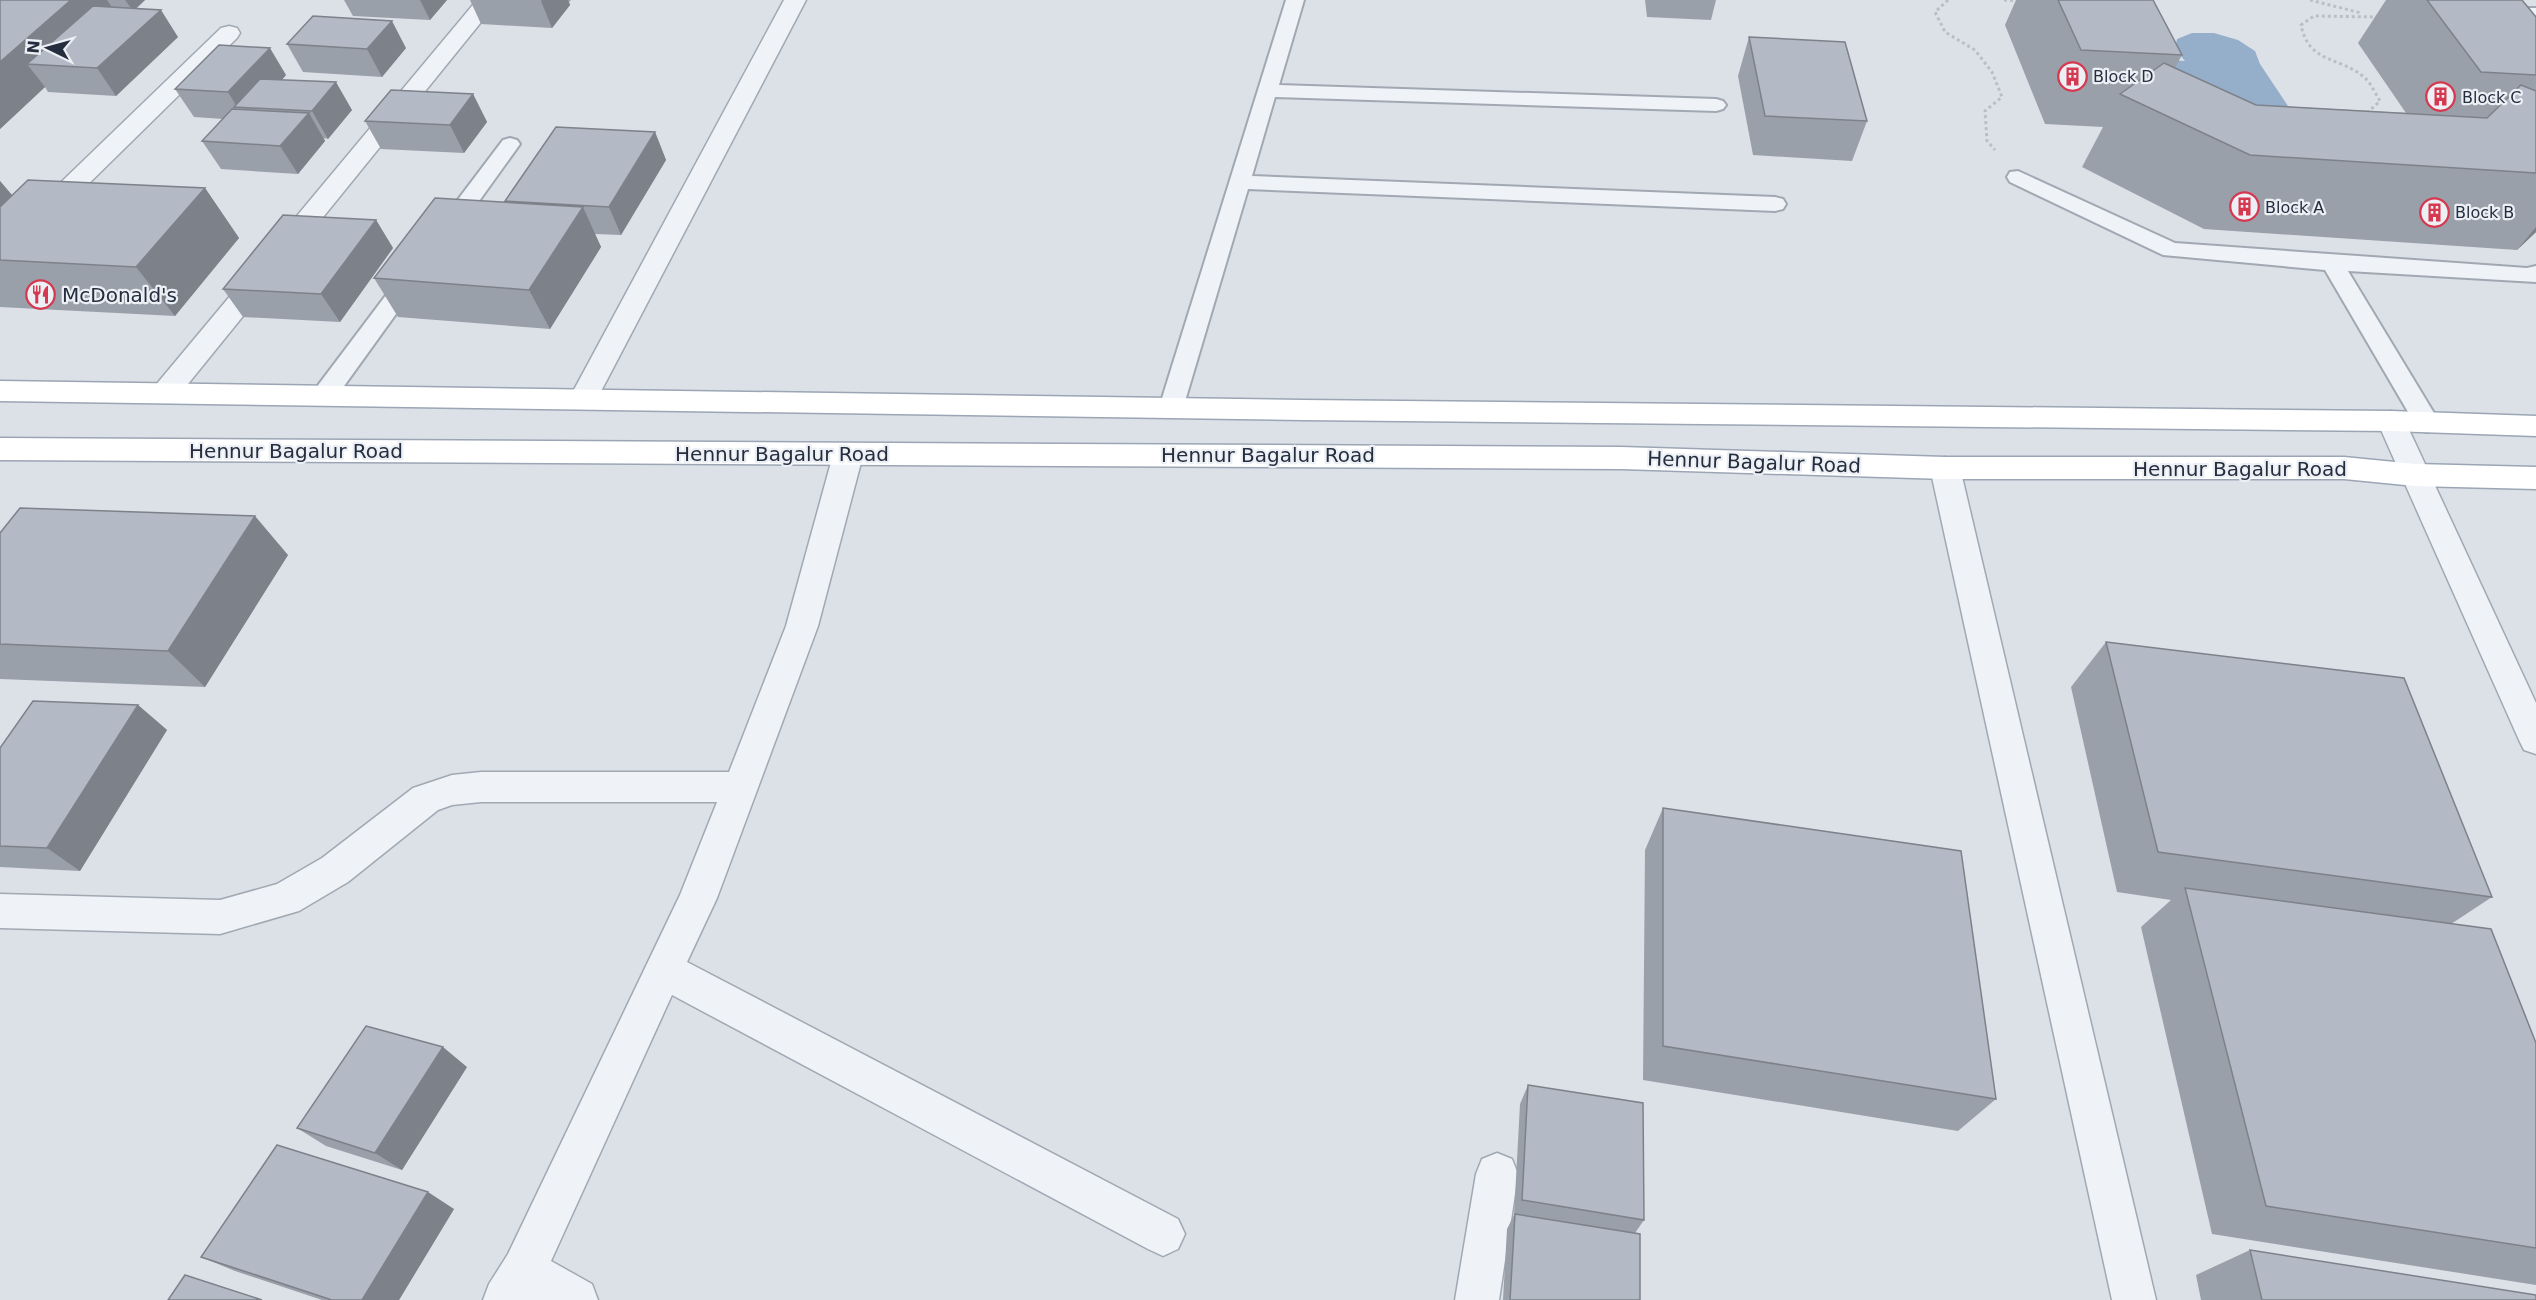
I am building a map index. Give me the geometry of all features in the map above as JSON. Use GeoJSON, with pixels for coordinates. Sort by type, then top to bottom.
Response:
{"type":"FeatureCollection","features":[{"type":"Feature","properties":{"kind":"main road"},"geometry":{"type":"LineString","coordinates":[[0,391],[1171,408],[2391,421],[2536,426]]}},
{"type":"Feature","properties":{"kind":"main road","name":"Hennur Bagalur Road"},"geometry":{"type":"LineString","coordinates":[[0,449],[1597,458],[1945,468],[2344,468],[2415,475],[2536,478]]}},
{"type":"Feature","properties":{"kind":"street"},"geometry":{"type":"LineString","coordinates":[[165,393],[488,0]]}},
{"type":"Feature","properties":{"kind":"street"},"geometry":{"type":"LineString","coordinates":[[583,399],[795,0]]}},
{"type":"Feature","properties":{"kind":"street"},"geometry":{"type":"LineString","coordinates":[[0,256],[229,33]]}},
{"type":"Feature","properties":{"kind":"street"},"geometry":{"type":"LineString","coordinates":[[2391,421],[2536,740]]}},
{"type":"Feature","properties":{"kind":"street"},"geometry":{"type":"LineString","coordinates":[[576,1300],[514,1285],[698,898],[802,626],[848,455]]}},
{"type":"Feature","properties":{"kind":"street"},"geometry":{"type":"LineString","coordinates":[[1945,468],[2134,1300]]}},
{"type":"Feature","properties":{"kind":"street"},"geometry":{"type":"LineString","coordinates":[[0,911],[220,917],[286,899],[335,870],[426,799],[452,790],[481,787],[740,787]]}},
{"type":"Feature","properties":{"kind":"street"},"geometry":{"type":"LineString","coordinates":[[664,970],[1163,1234]]}},
{"type":"Feature","properties":{"kind":"street"},"geometry":{"type":"LineString","coordinates":[[1477,1300],[1497,1174]]}},
{"type":"Feature","properties":{"kind":"lane"},"geometry":{"type":"LineString","coordinates":[[1171,408],[1295,0]]}},
{"type":"Feature","properties":{"kind":"lane"},"geometry":{"type":"LineString","coordinates":[[2536,14],[2525,14],[2536,27]]}},
{"type":"Feature","properties":{"kind":"lane"},"geometry":{"type":"LineString","coordinates":[[1267,91],[1716,105]]}},
{"type":"Feature","properties":{"kind":"lane"},"geometry":{"type":"LineString","coordinates":[[325,394],[510,144]]}},
{"type":"Feature","properties":{"kind":"lane"},"geometry":{"type":"LineString","coordinates":[[2018,177],[2171,250],[2532,276],[2536,273]]}},
{"type":"Feature","properties":{"kind":"lane"},"geometry":{"type":"LineString","coordinates":[[1240,182],[1775,204]]}},
{"type":"Feature","properties":{"kind":"lane"},"geometry":{"type":"LineString","coordinates":[[2332,262],[2427,423]]}},
{"type":"Feature","properties":{"kind":"path"},"geometry":{"type":"LineString","coordinates":[[1948,0],[1935,12],[1945,32],[1976,50],[1992,72],[2002,97],[1985,111],[1987,141],[2018,177]]}},
{"type":"Feature","properties":{"kind":"path"},"geometry":{"type":"LineString","coordinates":[[2004,0],[2021,1]]}},
{"type":"Feature","properties":{"kind":"path"},"geometry":{"type":"LineString","coordinates":[[2310,0],[2388,18]]}},
{"type":"Feature","properties":{"kind":"path"},"geometry":{"type":"LineString","coordinates":[[2362,117],[2380,101],[2365,78],[2310,50],[2302,38],[2301,25],[2313,16],[2367,15]]}},
{"type":"Feature","properties":{"kind":"water"},"geometry":{"type":"Polygon","coordinates":[[[2192,33],[2214,33],[2238,40],[2255,51],[2260,64],[2290,109],[2194,105],[2169,60],[2185,61],[2175,49],[2177,39],[2192,33]]]}},
{"type":"Feature","properties":{"kind":"building"},"geometry":{"type":"Polygon","coordinates":[[[0,0],[71,0],[0,62],[0,0]]]}},
{"type":"Feature","properties":{"kind":"building"},"geometry":{"type":"Polygon","coordinates":[[[2058,0],[2153,0],[2182,55],[2081,50],[2058,0]]]}},
{"type":"Feature","properties":{"kind":"building"},"geometry":{"type":"Polygon","coordinates":[[[2427,0],[2522,0],[2536,17],[2536,75],[2481,72],[2427,0]]]}},
{"type":"Feature","properties":{"kind":"building"},"geometry":{"type":"Polygon","coordinates":[[[93,6],[161,10],[97,68],[27,64],[93,6]]]}},
{"type":"Feature","properties":{"kind":"building"},"geometry":{"type":"Polygon","coordinates":[[[313,16],[392,21],[367,49],[287,44],[313,16]]]}},
{"type":"Feature","properties":{"kind":"building"},"geometry":{"type":"Polygon","coordinates":[[[1749,37],[1845,42],[1867,121],[1765,116],[1749,37]]]}},
{"type":"Feature","properties":{"kind":"building"},"geometry":{"type":"Polygon","coordinates":[[[219,45],[270,48],[228,92],[175,89],[219,45]]]}},
{"type":"Feature","properties":{"kind":"building"},"geometry":{"type":"Polygon","coordinates":[[[2164,63],[2256,105],[2487,118],[2521,85],[2536,91],[2536,173],[2250,155],[2120,94],[2164,63]]]}},
{"type":"Feature","properties":{"kind":"building"},"geometry":{"type":"Polygon","coordinates":[[[260,79],[336,82],[312,111],[234,107],[260,79]]]}},
{"type":"Feature","properties":{"kind":"building"},"geometry":{"type":"Polygon","coordinates":[[[391,90],[473,94],[450,125],[365,121],[391,90]]]}},
{"type":"Feature","properties":{"kind":"building"},"geometry":{"type":"Polygon","coordinates":[[[232,109],[309,113],[280,146],[202,141],[232,109]]]}},
{"type":"Feature","properties":{"kind":"building"},"geometry":{"type":"Polygon","coordinates":[[[556,127],[655,132],[609,207],[505,201],[556,127]]]}},
{"type":"Feature","properties":{"kind":"building"},"geometry":{"type":"Polygon","coordinates":[[[28,180],[205,188],[136,267],[0,260],[0,207],[28,180]]]}},
{"type":"Feature","properties":{"kind":"building"},"geometry":{"type":"Polygon","coordinates":[[[435,198],[583,207],[529,290],[374,278],[435,198]]]}},
{"type":"Feature","properties":{"kind":"building"},"geometry":{"type":"Polygon","coordinates":[[[283,215],[376,220],[321,294],[223,289],[283,215]]]}},
{"type":"Feature","properties":{"kind":"building"},"geometry":{"type":"Polygon","coordinates":[[[20,508],[255,516],[168,651],[0,644],[0,533],[20,508]]]}},
{"type":"Feature","properties":{"kind":"building"},"geometry":{"type":"Polygon","coordinates":[[[2106,642],[2404,678],[2492,897],[2158,852],[2106,642]]]}},
{"type":"Feature","properties":{"kind":"building"},"geometry":{"type":"Polygon","coordinates":[[[33,701],[138,705],[47,848],[0,846],[0,748],[33,701]]]}},
{"type":"Feature","properties":{"kind":"building"},"geometry":{"type":"Polygon","coordinates":[[[1663,808],[1961,851],[1996,1099],[1663,1046],[1663,808]]]}},
{"type":"Feature","properties":{"kind":"building"},"geometry":{"type":"Polygon","coordinates":[[[2185,888],[2491,929],[2536,1043],[2536,1248],[2266,1206],[2185,888]]]}},
{"type":"Feature","properties":{"kind":"building"},"geometry":{"type":"Polygon","coordinates":[[[366,1026],[443,1047],[375,1153],[297,1128],[366,1026]]]}},
{"type":"Feature","properties":{"kind":"building"},"geometry":{"type":"Polygon","coordinates":[[[1528,1085],[1643,1103],[1644,1220],[1522,1200],[1528,1085]]]}},
{"type":"Feature","properties":{"kind":"building"},"geometry":{"type":"Polygon","coordinates":[[[277,1145],[428,1192],[362,1300],[332,1300],[201,1257],[277,1145]]]}},
{"type":"Feature","properties":{"kind":"building"},"geometry":{"type":"Polygon","coordinates":[[[1515,1214],[1640,1234],[1640,1300],[1510,1300],[1515,1214]]]}},
{"type":"Feature","properties":{"kind":"building"},"geometry":{"type":"Polygon","coordinates":[[[2250,1250],[2536,1295],[2536,1300],[2262,1300],[2250,1250]]]}},
{"type":"Feature","properties":{"kind":"building"},"geometry":{"type":"Polygon","coordinates":[[[185,1275],[262,1300],[168,1300],[185,1275]]]}},
{"type":"Feature","properties":{"kind":"place","name":"Block D"},"geometry":{"type":"Point","coordinates":[2072,76]}},
{"type":"Feature","properties":{"kind":"place","name":"Block C"},"geometry":{"type":"Point","coordinates":[2441,97]}},
{"type":"Feature","properties":{"kind":"place","name":"Block A"},"geometry":{"type":"Point","coordinates":[2244,207]}},
{"type":"Feature","properties":{"kind":"place","name":"Block B"},"geometry":{"type":"Point","coordinates":[2434,212]}},
{"type":"Feature","properties":{"kind":"place","name":"McDonald's"},"geometry":{"type":"Point","coordinates":[41,295]}}]}
